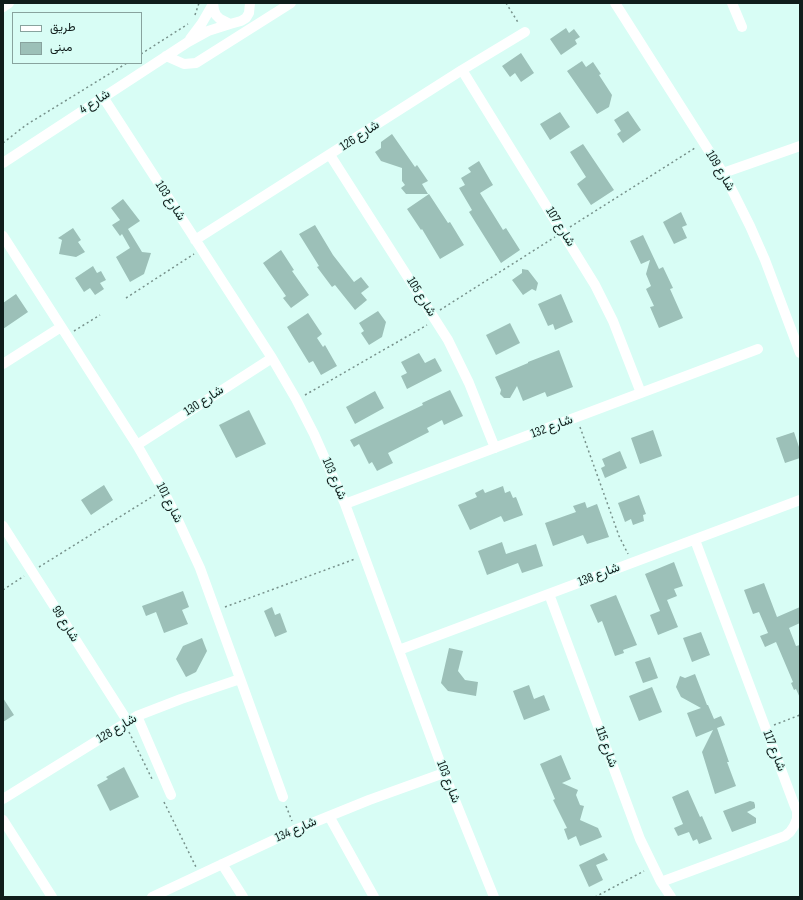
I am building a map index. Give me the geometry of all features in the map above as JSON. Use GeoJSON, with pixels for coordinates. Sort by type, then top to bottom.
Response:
{"type":"FeatureCollection","features":[{"type":"Feature","properties":{"kind":"street"},"geometry":{"type":"LineString","coordinates":[[3,7],[9,3]]}},
{"type":"Feature","properties":{"kind":"street"},"geometry":{"type":"LineString","coordinates":[[250,8],[258,3]]}},
{"type":"Feature","properties":{"kind":"street"},"geometry":{"type":"LineString","coordinates":[[166,56],[184,64],[190,65],[196,63],[291,3]]}},
{"type":"Feature","properties":{"kind":"street","name":"شارع 109"},"geometry":{"type":"LineString","coordinates":[[615,3],[723,173],[750,226],[765,260],[800,352]]}},
{"type":"Feature","properties":{"kind":"street"},"geometry":{"type":"LineString","coordinates":[[732,3],[742,27]]}},
{"type":"Feature","properties":{"kind":"street"},"geometry":{"type":"LineString","coordinates":[[213,4],[216,15],[220,19],[230,24]]}},
{"type":"Feature","properties":{"kind":"street","name":"شارع 4"},"geometry":{"type":"LineString","coordinates":[[188,42],[202,23],[213,4]]}},
{"type":"Feature","properties":{"kind":"street","name":"شارع 4"},"geometry":{"type":"LineString","coordinates":[[3,163],[188,42],[208,31],[241,21],[250,8]]}},
{"type":"Feature","properties":{"kind":"street","name":"شارع 126"},"geometry":{"type":"LineString","coordinates":[[195,240],[521,34]]}},
{"type":"Feature","properties":{"kind":"street","name":"شارع 107"},"geometry":{"type":"LineString","coordinates":[[462,70],[595,285],[613,321],[641,393]]}},
{"type":"Feature","properties":{"kind":"street","name":"شارع 103"},"geometry":{"type":"LineString","coordinates":[[103,97],[272,358],[296,400],[327,461],[345,504],[444,773],[494,897]]}},
{"type":"Feature","properties":{"kind":"street"},"geometry":{"type":"LineString","coordinates":[[723,173],[800,146]]}},
{"type":"Feature","properties":{"kind":"street","name":"شارع 105"},"geometry":{"type":"LineString","coordinates":[[330,155],[436,320],[459,361],[495,448]]}},
{"type":"Feature","properties":{"kind":"street","name":"شارع 101"},"geometry":{"type":"LineString","coordinates":[[3,236],[163,490],[200,568],[283,797]]}},
{"type":"Feature","properties":{"kind":"street"},"geometry":{"type":"LineString","coordinates":[[3,364],[61,327]]}},
{"type":"Feature","properties":{"kind":"street","name":"شارع 132"},"geometry":{"type":"LineString","coordinates":[[345,504],[758,349]]}},
{"type":"Feature","properties":{"kind":"street","name":"شارع 130"},"geometry":{"type":"LineString","coordinates":[[136,445],[272,358]]}},
{"type":"Feature","properties":{"kind":"street","name":"شارع 138"},"geometry":{"type":"LineString","coordinates":[[399,650],[800,500]]}},
{"type":"Feature","properties":{"kind":"street","name":"شارع 99"},"geometry":{"type":"LineString","coordinates":[[3,526],[128,722]]}},
{"type":"Feature","properties":{"kind":"street","name":"شارع 117"},"geometry":{"type":"LineString","coordinates":[[661,882],[785,836],[797,827],[797,811],[695,540]]}},
{"type":"Feature","properties":{"kind":"street","name":"شارع 115"},"geometry":{"type":"LineString","coordinates":[[549,594],[640,839],[661,882],[671,897]]}},
{"type":"Feature","properties":{"kind":"street","name":"شارع 128"},"geometry":{"type":"LineString","coordinates":[[3,800],[137,716],[240,679]]}},
{"type":"Feature","properties":{"kind":"street"},"geometry":{"type":"LineString","coordinates":[[137,716],[171,794]]}},
{"type":"Feature","properties":{"kind":"street","name":"شارع 134"},"geometry":{"type":"LineString","coordinates":[[152,897],[295,830],[369,800],[444,773]]}},
{"type":"Feature","properties":{"kind":"street"},"geometry":{"type":"LineString","coordinates":[[329,816],[374,897]]}},
{"type":"Feature","properties":{"kind":"street"},"geometry":{"type":"LineString","coordinates":[[3,820],[52,897]]}},
{"type":"Feature","properties":{"kind":"street"},"geometry":{"type":"LineString","coordinates":[[222,864],[243,897]]}},
{"type":"Feature","properties":{"kind":"path"},"geometry":{"type":"LineString","coordinates":[[193,19],[199,3]]}},
{"type":"Feature","properties":{"kind":"path"},"geometry":{"type":"LineString","coordinates":[[506,3],[519,24],[521,34]]}},
{"type":"Feature","properties":{"kind":"path"},"geometry":{"type":"LineString","coordinates":[[142,53],[184,28],[190,22]]}},
{"type":"Feature","properties":{"kind":"path"},"geometry":{"type":"LineString","coordinates":[[3,143],[26,125],[125,64]]}},
{"type":"Feature","properties":{"kind":"path"},"geometry":{"type":"LineString","coordinates":[[126,298],[201,249]]}},
{"type":"Feature","properties":{"kind":"path"},"geometry":{"type":"LineString","coordinates":[[67,336],[100,315]]}},
{"type":"Feature","properties":{"kind":"path"},"geometry":{"type":"LineString","coordinates":[[296,400],[436,320]]}},
{"type":"Feature","properties":{"kind":"path"},"geometry":{"type":"LineString","coordinates":[[576,417],[618,534],[631,563]]}},
{"type":"Feature","properties":{"kind":"path"},"geometry":{"type":"LineString","coordinates":[[3,590],[163,490]]}},
{"type":"Feature","properties":{"kind":"path"},"geometry":{"type":"LineString","coordinates":[[216,610],[364,556]]}},
{"type":"Feature","properties":{"kind":"path"},"geometry":{"type":"LineString","coordinates":[[766,728],[800,715]]}},
{"type":"Feature","properties":{"kind":"path"},"geometry":{"type":"LineString","coordinates":[[283,797],[295,830]]}},
{"type":"Feature","properties":{"kind":"path"},"geometry":{"type":"LineString","coordinates":[[595,897],[653,867]]}},
{"type":"Feature","properties":{"kind":"building"},"geometry":{"type":"Polygon","coordinates":[[[566,28],[569,33],[574,29],[580,37],[575,40],[577,44],[561,55],[550,39],[566,28]]]}},
{"type":"Feature","properties":{"kind":"building"},"geometry":{"type":"Polygon","coordinates":[[[521,53],[534,73],[521,82],[515,73],[510,77],[502,66],[521,53]]]}},
{"type":"Feature","properties":{"kind":"building"},"geometry":{"type":"Polygon","coordinates":[[[582,61],[586,67],[593,62],[601,74],[599,75],[612,95],[609,107],[597,114],[567,71],[582,61]]]}},
{"type":"Feature","properties":{"kind":"building"},"geometry":{"type":"Polygon","coordinates":[[[628,111],[641,130],[623,143],[617,134],[621,131],[614,120],[628,111]]]}},
{"type":"Feature","properties":{"kind":"building"},"geometry":{"type":"Polygon","coordinates":[[[560,112],[570,127],[550,140],[540,124],[560,112]]]}},
{"type":"Feature","properties":{"kind":"building"},"geometry":{"type":"Polygon","coordinates":[[[392,134],[415,167],[417,165],[428,181],[422,184],[428,194],[406,194],[401,188],[405,185],[402,181],[402,168],[381,161],[375,152],[381,148],[381,142],[392,134]]]}},
{"type":"Feature","properties":{"kind":"building"},"geometry":{"type":"Polygon","coordinates":[[[583,144],[614,190],[591,205],[577,184],[586,177],[570,152],[583,144]]]}},
{"type":"Feature","properties":{"kind":"building"},"geometry":{"type":"Polygon","coordinates":[[[479,161],[493,185],[480,193],[503,230],[506,228],[520,250],[501,263],[469,212],[472,210],[459,188],[465,185],[461,178],[471,172],[468,168],[479,161]]]}},
{"type":"Feature","properties":{"kind":"building"},"geometry":{"type":"Polygon","coordinates":[[[429,194],[448,223],[450,222],[464,245],[440,259],[422,229],[421,230],[407,209],[429,194]]]}},
{"type":"Feature","properties":{"kind":"building"},"geometry":{"type":"Polygon","coordinates":[[[123,199],[140,221],[128,229],[142,252],[151,253],[144,274],[130,282],[116,257],[130,248],[122,234],[120,236],[112,225],[120,220],[111,208],[123,199]]]}},
{"type":"Feature","properties":{"kind":"building"},"geometry":{"type":"Polygon","coordinates":[[[681,212],[687,225],[682,227],[687,238],[674,244],[663,222],[681,212]]]}},
{"type":"Feature","properties":{"kind":"building"},"geometry":{"type":"Polygon","coordinates":[[[315,225],[333,255],[354,282],[361,277],[369,287],[361,293],[367,300],[355,310],[335,285],[332,287],[317,267],[319,266],[299,234],[315,225]]]}},
{"type":"Feature","properties":{"kind":"building"},"geometry":{"type":"Polygon","coordinates":[[[73,228],[81,240],[78,242],[85,252],[76,257],[59,254],[62,240],[58,238],[73,228]]]}},
{"type":"Feature","properties":{"kind":"building"},"geometry":{"type":"Polygon","coordinates":[[[643,235],[659,269],[663,267],[673,288],[670,289],[683,318],[659,328],[650,307],[654,306],[646,289],[651,286],[646,274],[650,260],[641,264],[630,241],[643,235]]]}},
{"type":"Feature","properties":{"kind":"building"},"geometry":{"type":"Polygon","coordinates":[[[281,250],[294,270],[292,271],[309,295],[291,308],[283,298],[286,296],[263,263],[281,250]]]}},
{"type":"Feature","properties":{"kind":"building"},"geometry":{"type":"Polygon","coordinates":[[[93,266],[97,273],[101,271],[106,280],[100,283],[104,289],[95,295],[90,288],[84,292],[75,278],[93,266]]]}},
{"type":"Feature","properties":{"kind":"building"},"geometry":{"type":"Polygon","coordinates":[[[522,269],[528,270],[538,283],[536,291],[532,289],[523,295],[512,280],[522,273],[522,269]]]}},
{"type":"Feature","properties":{"kind":"building"},"geometry":{"type":"Polygon","coordinates":[[[16,294],[28,312],[3,329],[3,303],[16,294]]]}},
{"type":"Feature","properties":{"kind":"building"},"geometry":{"type":"Polygon","coordinates":[[[561,294],[573,322],[555,330],[553,324],[548,326],[538,304],[561,294]]]}},
{"type":"Feature","properties":{"kind":"building"},"geometry":{"type":"Polygon","coordinates":[[[378,311],[386,322],[382,337],[369,345],[361,333],[364,331],[359,323],[378,311]]]}},
{"type":"Feature","properties":{"kind":"building"},"geometry":{"type":"Polygon","coordinates":[[[308,313],[322,334],[317,338],[323,347],[325,345],[337,366],[321,375],[313,361],[309,363],[287,327],[308,313]]]}},
{"type":"Feature","properties":{"kind":"building"},"geometry":{"type":"Polygon","coordinates":[[[510,323],[520,343],[496,355],[486,335],[510,323]]]}},
{"type":"Feature","properties":{"kind":"building"},"geometry":{"type":"Polygon","coordinates":[[[559,350],[573,387],[547,397],[545,392],[523,401],[517,386],[510,398],[504,398],[500,394],[501,390],[495,377],[559,350]]]}},
{"type":"Feature","properties":{"kind":"building"},"geometry":{"type":"Polygon","coordinates":[[[419,353],[425,363],[435,358],[442,371],[407,389],[401,376],[407,373],[401,362],[419,353]]]}},
{"type":"Feature","properties":{"kind":"building"},"geometry":{"type":"Polygon","coordinates":[[[450,390],[463,416],[444,425],[442,420],[427,428],[429,432],[388,453],[393,463],[377,471],[372,462],[369,464],[359,444],[354,447],[350,440],[423,405],[422,403],[450,390]]]}},
{"type":"Feature","properties":{"kind":"building"},"geometry":{"type":"Polygon","coordinates":[[[375,391],[384,408],[355,424],[346,407],[375,391]]]}},
{"type":"Feature","properties":{"kind":"building"},"geometry":{"type":"Polygon","coordinates":[[[249,410],[266,444],[236,458],[219,425],[249,410]]]}},
{"type":"Feature","properties":{"kind":"building"},"geometry":{"type":"Polygon","coordinates":[[[653,430],[662,456],[640,464],[631,438],[653,430]]]}},
{"type":"Feature","properties":{"kind":"building"},"geometry":{"type":"Polygon","coordinates":[[[794,432],[800,450],[800,458],[785,463],[776,438],[794,432]]]}},
{"type":"Feature","properties":{"kind":"building"},"geometry":{"type":"Polygon","coordinates":[[[620,451],[627,468],[605,478],[601,468],[605,466],[602,459],[620,451]]]}},
{"type":"Feature","properties":{"kind":"building"},"geometry":{"type":"Polygon","coordinates":[[[104,485],[113,500],[91,515],[81,500],[104,485]]]}},
{"type":"Feature","properties":{"kind":"building"},"geometry":{"type":"Polygon","coordinates":[[[503,486],[505,493],[510,491],[513,498],[516,497],[523,515],[504,522],[501,516],[470,530],[458,505],[477,497],[475,493],[483,489],[485,493],[503,486]]]}},
{"type":"Feature","properties":{"kind":"building"},"geometry":{"type":"Polygon","coordinates":[[[639,495],[646,514],[643,515],[644,521],[633,525],[631,519],[625,522],[618,503],[639,495]]]}},
{"type":"Feature","properties":{"kind":"building"},"geometry":{"type":"Polygon","coordinates":[[[585,502],[587,508],[597,504],[609,537],[587,544],[583,535],[553,546],[545,523],[576,512],[573,506],[585,502]]]}},
{"type":"Feature","properties":{"kind":"building"},"geometry":{"type":"Polygon","coordinates":[[[502,542],[506,554],[536,544],[543,566],[522,573],[518,563],[487,575],[478,551],[502,542]]]}},
{"type":"Feature","properties":{"kind":"building"},"geometry":{"type":"Polygon","coordinates":[[[674,562],[683,586],[674,589],[677,596],[667,600],[678,627],[658,635],[650,615],[660,611],[645,574],[674,562]]]}},
{"type":"Feature","properties":{"kind":"building"},"geometry":{"type":"Polygon","coordinates":[[[764,583],[777,617],[800,607],[800,623],[789,628],[796,646],[800,645],[800,698],[796,689],[794,690],[791,683],[793,682],[776,642],[765,647],[760,636],[768,633],[759,612],[753,614],[744,590],[764,583]]]}},
{"type":"Feature","properties":{"kind":"building"},"geometry":{"type":"Polygon","coordinates":[[[183,591],[189,607],[182,610],[188,624],[164,633],[156,612],[146,616],[142,606],[183,591]]]}},
{"type":"Feature","properties":{"kind":"building"},"geometry":{"type":"Polygon","coordinates":[[[616,595],[637,645],[623,650],[624,653],[615,656],[602,621],[598,623],[590,605],[616,595]]]}},
{"type":"Feature","properties":{"kind":"building"},"geometry":{"type":"Polygon","coordinates":[[[272,607],[275,615],[280,613],[287,632],[275,637],[264,611],[272,607]]]}},
{"type":"Feature","properties":{"kind":"building"},"geometry":{"type":"Polygon","coordinates":[[[701,632],[710,655],[692,662],[683,638],[701,632]]]}},
{"type":"Feature","properties":{"kind":"building"},"geometry":{"type":"Polygon","coordinates":[[[202,638],[207,651],[196,672],[186,677],[176,659],[183,646],[202,638]]]}},
{"type":"Feature","properties":{"kind":"building"},"geometry":{"type":"Polygon","coordinates":[[[449,648],[463,651],[458,671],[465,680],[478,682],[476,696],[448,691],[441,683],[449,648]]]}},
{"type":"Feature","properties":{"kind":"building"},"geometry":{"type":"Polygon","coordinates":[[[650,657],[658,678],[643,683],[635,662],[650,657]]]}},
{"type":"Feature","properties":{"kind":"building"},"geometry":{"type":"Polygon","coordinates":[[[695,674],[714,719],[721,716],[725,725],[717,728],[736,786],[715,794],[702,752],[713,730],[696,737],[687,713],[701,708],[681,697],[676,687],[680,676],[685,678],[695,674]]]}},
{"type":"Feature","properties":{"kind":"building"},"geometry":{"type":"Polygon","coordinates":[[[529,685],[534,699],[544,695],[550,710],[524,720],[513,691],[529,685]]]}},
{"type":"Feature","properties":{"kind":"building"},"geometry":{"type":"Polygon","coordinates":[[[652,687],[662,712],[639,721],[629,696],[652,687]]]}},
{"type":"Feature","properties":{"kind":"building"},"geometry":{"type":"Polygon","coordinates":[[[3,698],[14,715],[3,722],[3,698]]]}},
{"type":"Feature","properties":{"kind":"building"},"geometry":{"type":"Polygon","coordinates":[[[561,755],[571,779],[562,783],[578,790],[576,795],[580,805],[584,806],[580,820],[598,828],[602,837],[580,846],[576,836],[568,840],[564,829],[567,828],[553,800],[555,799],[540,764],[561,755]]]}},
{"type":"Feature","properties":{"kind":"building"},"geometry":{"type":"Polygon","coordinates":[[[124,767],[139,797],[110,811],[97,785],[108,779],[106,777],[124,767]]]}},
{"type":"Feature","properties":{"kind":"building"},"geometry":{"type":"Polygon","coordinates":[[[688,790],[712,839],[699,844],[697,839],[693,841],[689,832],[678,836],[674,828],[683,824],[672,797],[688,790]]]}},
{"type":"Feature","properties":{"kind":"building"},"geometry":{"type":"Polygon","coordinates":[[[750,801],[754,802],[755,808],[747,812],[756,818],[756,823],[732,832],[723,811],[750,801]]]}},
{"type":"Feature","properties":{"kind":"building"},"geometry":{"type":"Polygon","coordinates":[[[604,853],[608,860],[596,865],[603,880],[589,887],[579,865],[604,853]]]}}]}
